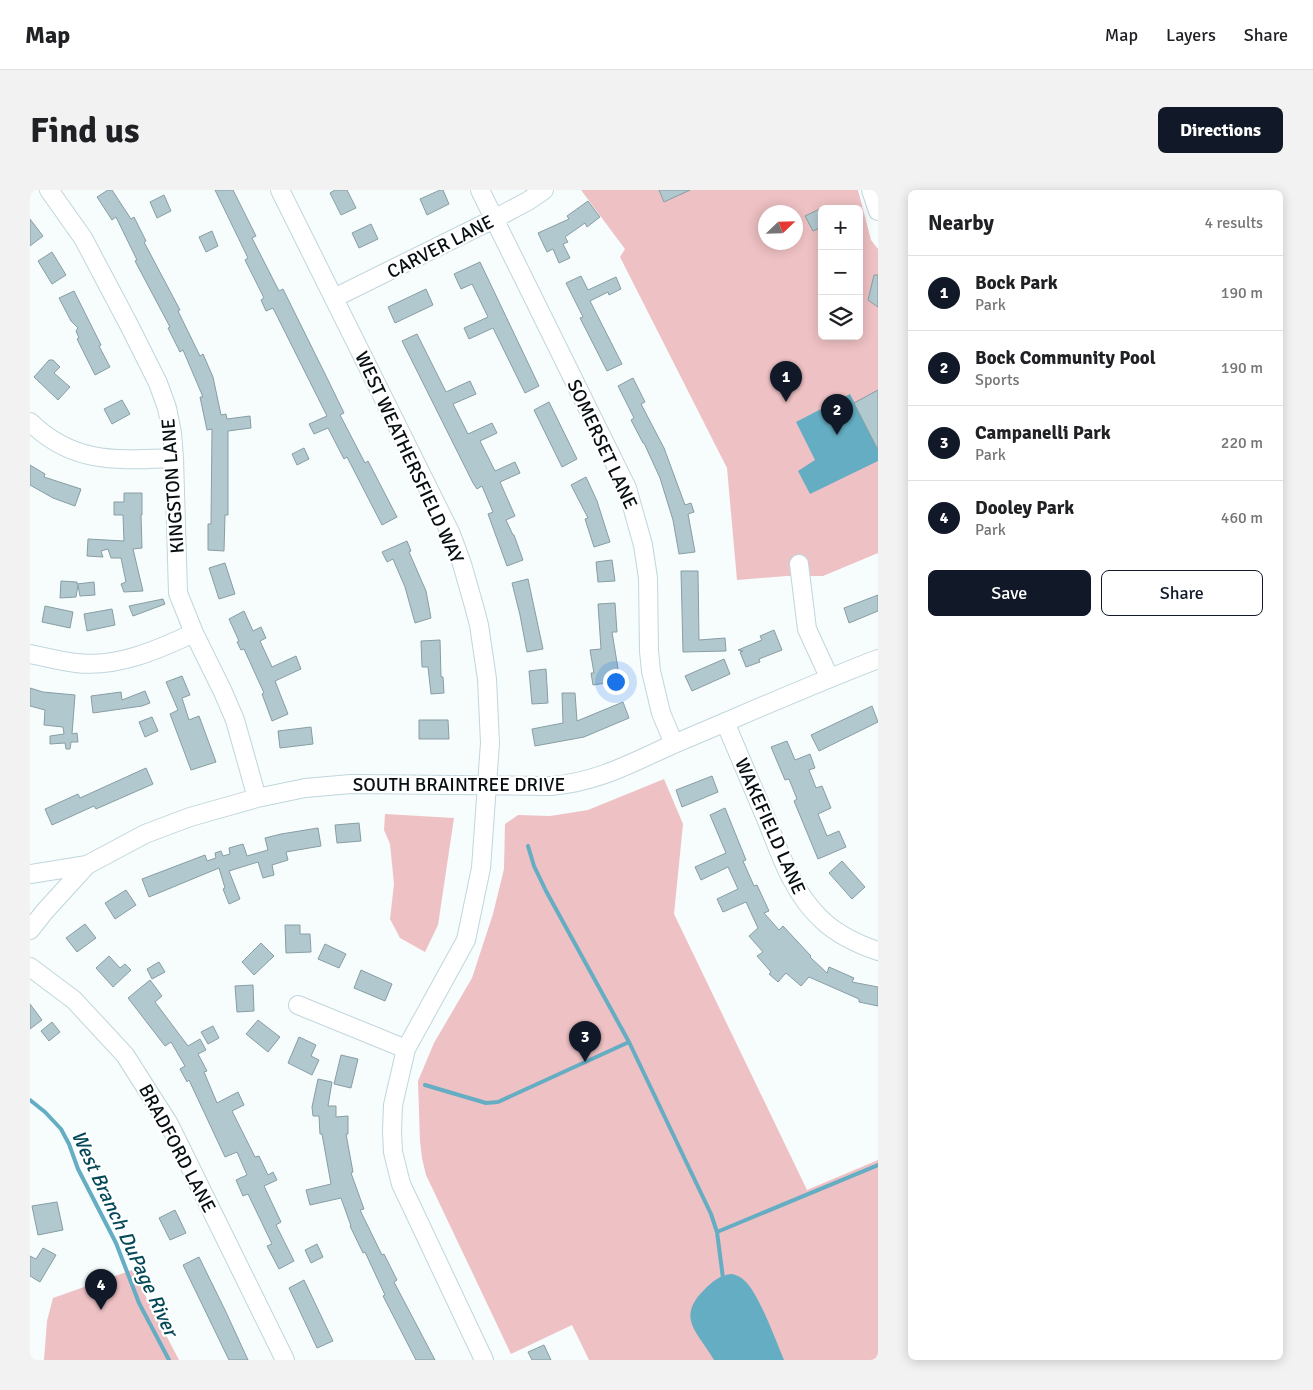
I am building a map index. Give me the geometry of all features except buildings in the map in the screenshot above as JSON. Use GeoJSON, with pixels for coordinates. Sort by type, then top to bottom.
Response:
{"type":"FeatureCollection","features":[{"type":"Feature","properties":{"kind":"street","name":"KINGSTON LANE"},"geometry":{"type":"LineString","coordinates":[[49,190],[83,238],[158,383],[167,408],[174,458],[178,593],[194,633],[235,720],[257,798]]}},
{"type":"Feature","properties":{"kind":"street","name":"WEST WEATHERSFIELD WAY"},"geometry":{"type":"LineString","coordinates":[[280,190],[451,534],[470,588],[479,625],[488,689],[490,743],[481,868],[466,940],[406,1049],[393,1106],[392,1131],[396,1168],[406,1198],[484,1360]]}},
{"type":"Feature","properties":{"kind":"street","name":"SOMERSET LANE"},"geometry":{"type":"LineString","coordinates":[[480,190],[627,488],[643,544],[648,578],[651,671],[661,713],[674,744]]}},
{"type":"Feature","properties":{"kind":"street","name":"CARVER LANE"},"geometry":{"type":"LineString","coordinates":[[334,298],[528,201],[544,190]]}},
{"type":"Feature","properties":{"kind":"street"},"geometry":{"type":"LineString","coordinates":[[871,190],[878,211]]}},
{"type":"Feature","properties":{"kind":"street"},"geometry":{"type":"LineString","coordinates":[[30,422],[52,440],[94,457],[124,460],[174,458]]}},
{"type":"Feature","properties":{"kind":"street"},"geometry":{"type":"LineString","coordinates":[[799,564],[807,629],[829,677]]}},
{"type":"Feature","properties":{"kind":"street"},"geometry":{"type":"LineString","coordinates":[[30,654],[77,663],[103,663],[150,653],[194,633]]}},
{"type":"Feature","properties":{"kind":"street","name":"SOUTH BRAINTREE DRIVE"},"geometry":{"type":"LineString","coordinates":[[30,874],[87,865],[145,834],[190,817],[257,798],[305,788],[350,784],[551,786],[579,783],[619,769],[829,677],[878,659]]}},
{"type":"Feature","properties":{"kind":"street","name":"WAKEFIELD LANE"},"geometry":{"type":"LineString","coordinates":[[726,722],[799,893],[822,920],[833,929],[845,937],[878,951]]}},
{"type":"Feature","properties":{"kind":"street"},"geometry":{"type":"LineString","coordinates":[[30,930],[87,865]]}},
{"type":"Feature","properties":{"kind":"street","name":"BRADFORD LANE"},"geometry":{"type":"LineString","coordinates":[[30,967],[74,1000],[126,1055],[169,1124],[285,1360]]}},
{"type":"Feature","properties":{"kind":"street"},"geometry":{"type":"LineString","coordinates":[[298,1005],[406,1049]]}},
{"type":"Feature","properties":{"kind":"shaded area"},"geometry":{"type":"Polygon","coordinates":[[[581,190],[858,190],[862,205],[818,205],[818,340],[863,340],[863,209],[871,240],[878,249],[878,553],[823,576],[787,576],[737,580],[727,468],[620,257],[625,249],[581,190]]]}},
{"type":"Feature","properties":{"kind":"shaded area"},"geometry":{"type":"Polygon","coordinates":[[[664,779],[683,824],[674,914],[807,1190],[878,1160],[878,1360],[589,1360],[572,1325],[511,1354],[426,1175],[420,1141],[418,1081],[434,1043],[472,978],[493,914],[504,869],[505,824],[518,815],[550,816],[588,810],[664,779]]]}},
{"type":"Feature","properties":{"kind":"shaded area"},"geometry":{"type":"Polygon","coordinates":[[[385,814],[454,818],[438,925],[425,952],[400,938],[390,919],[394,884],[390,844],[384,830],[385,814]]]}},
{"type":"Feature","properties":{"kind":"shaded area"},"geometry":{"type":"Polygon","coordinates":[[[132,1270],[179,1360],[44,1360],[47,1321],[53,1298],[132,1270]]]}},
{"type":"Feature","properties":{"kind":"water"},"geometry":{"type":"Polygon","coordinates":[[[850,394],[878,449],[878,461],[810,494],[798,471],[815,460],[796,422],[850,394]]]}},
{"type":"Feature","properties":{"kind":"water"},"geometry":{"type":"Polygon","coordinates":[[[732,1274],[739,1276],[756,1296],[784,1360],[714,1360],[696,1333],[690,1317],[696,1299],[714,1281],[720,1277],[732,1274]]]}},
{"type":"Feature","properties":{"kind":"waterway"},"geometry":{"type":"LineString","coordinates":[[528,846],[534,866],[546,891],[629,1042],[711,1214],[717,1232],[723,1278]]}},
{"type":"Feature","properties":{"kind":"waterway"},"geometry":{"type":"LineString","coordinates":[[425,1085],[486,1103],[498,1102],[629,1042]]}},
{"type":"Feature","properties":{"kind":"waterway","name":"West Branch DuPage River"},"geometry":{"type":"LineString","coordinates":[[30,1100],[61,1129],[78,1169],[116,1243],[139,1303],[169,1360]]}},
{"type":"Feature","properties":{"kind":"waterway"},"geometry":{"type":"LineString","coordinates":[[717,1232],[878,1165]]}},
{"type":"Feature","properties":{"kind":"place","name":"Bock Park"},"geometry":{"type":"Point","coordinates":[786,402]}},
{"type":"Feature","properties":{"kind":"place","name":"Bock Community Pool"},"geometry":{"type":"Point","coordinates":[837,435]}},
{"type":"Feature","properties":{"kind":"place","name":"Campanelli Park"},"geometry":{"type":"Point","coordinates":[585,1062]}},
{"type":"Feature","properties":{"kind":"place","name":"Dooley Park"},"geometry":{"type":"Point","coordinates":[101,1310]}}]}
